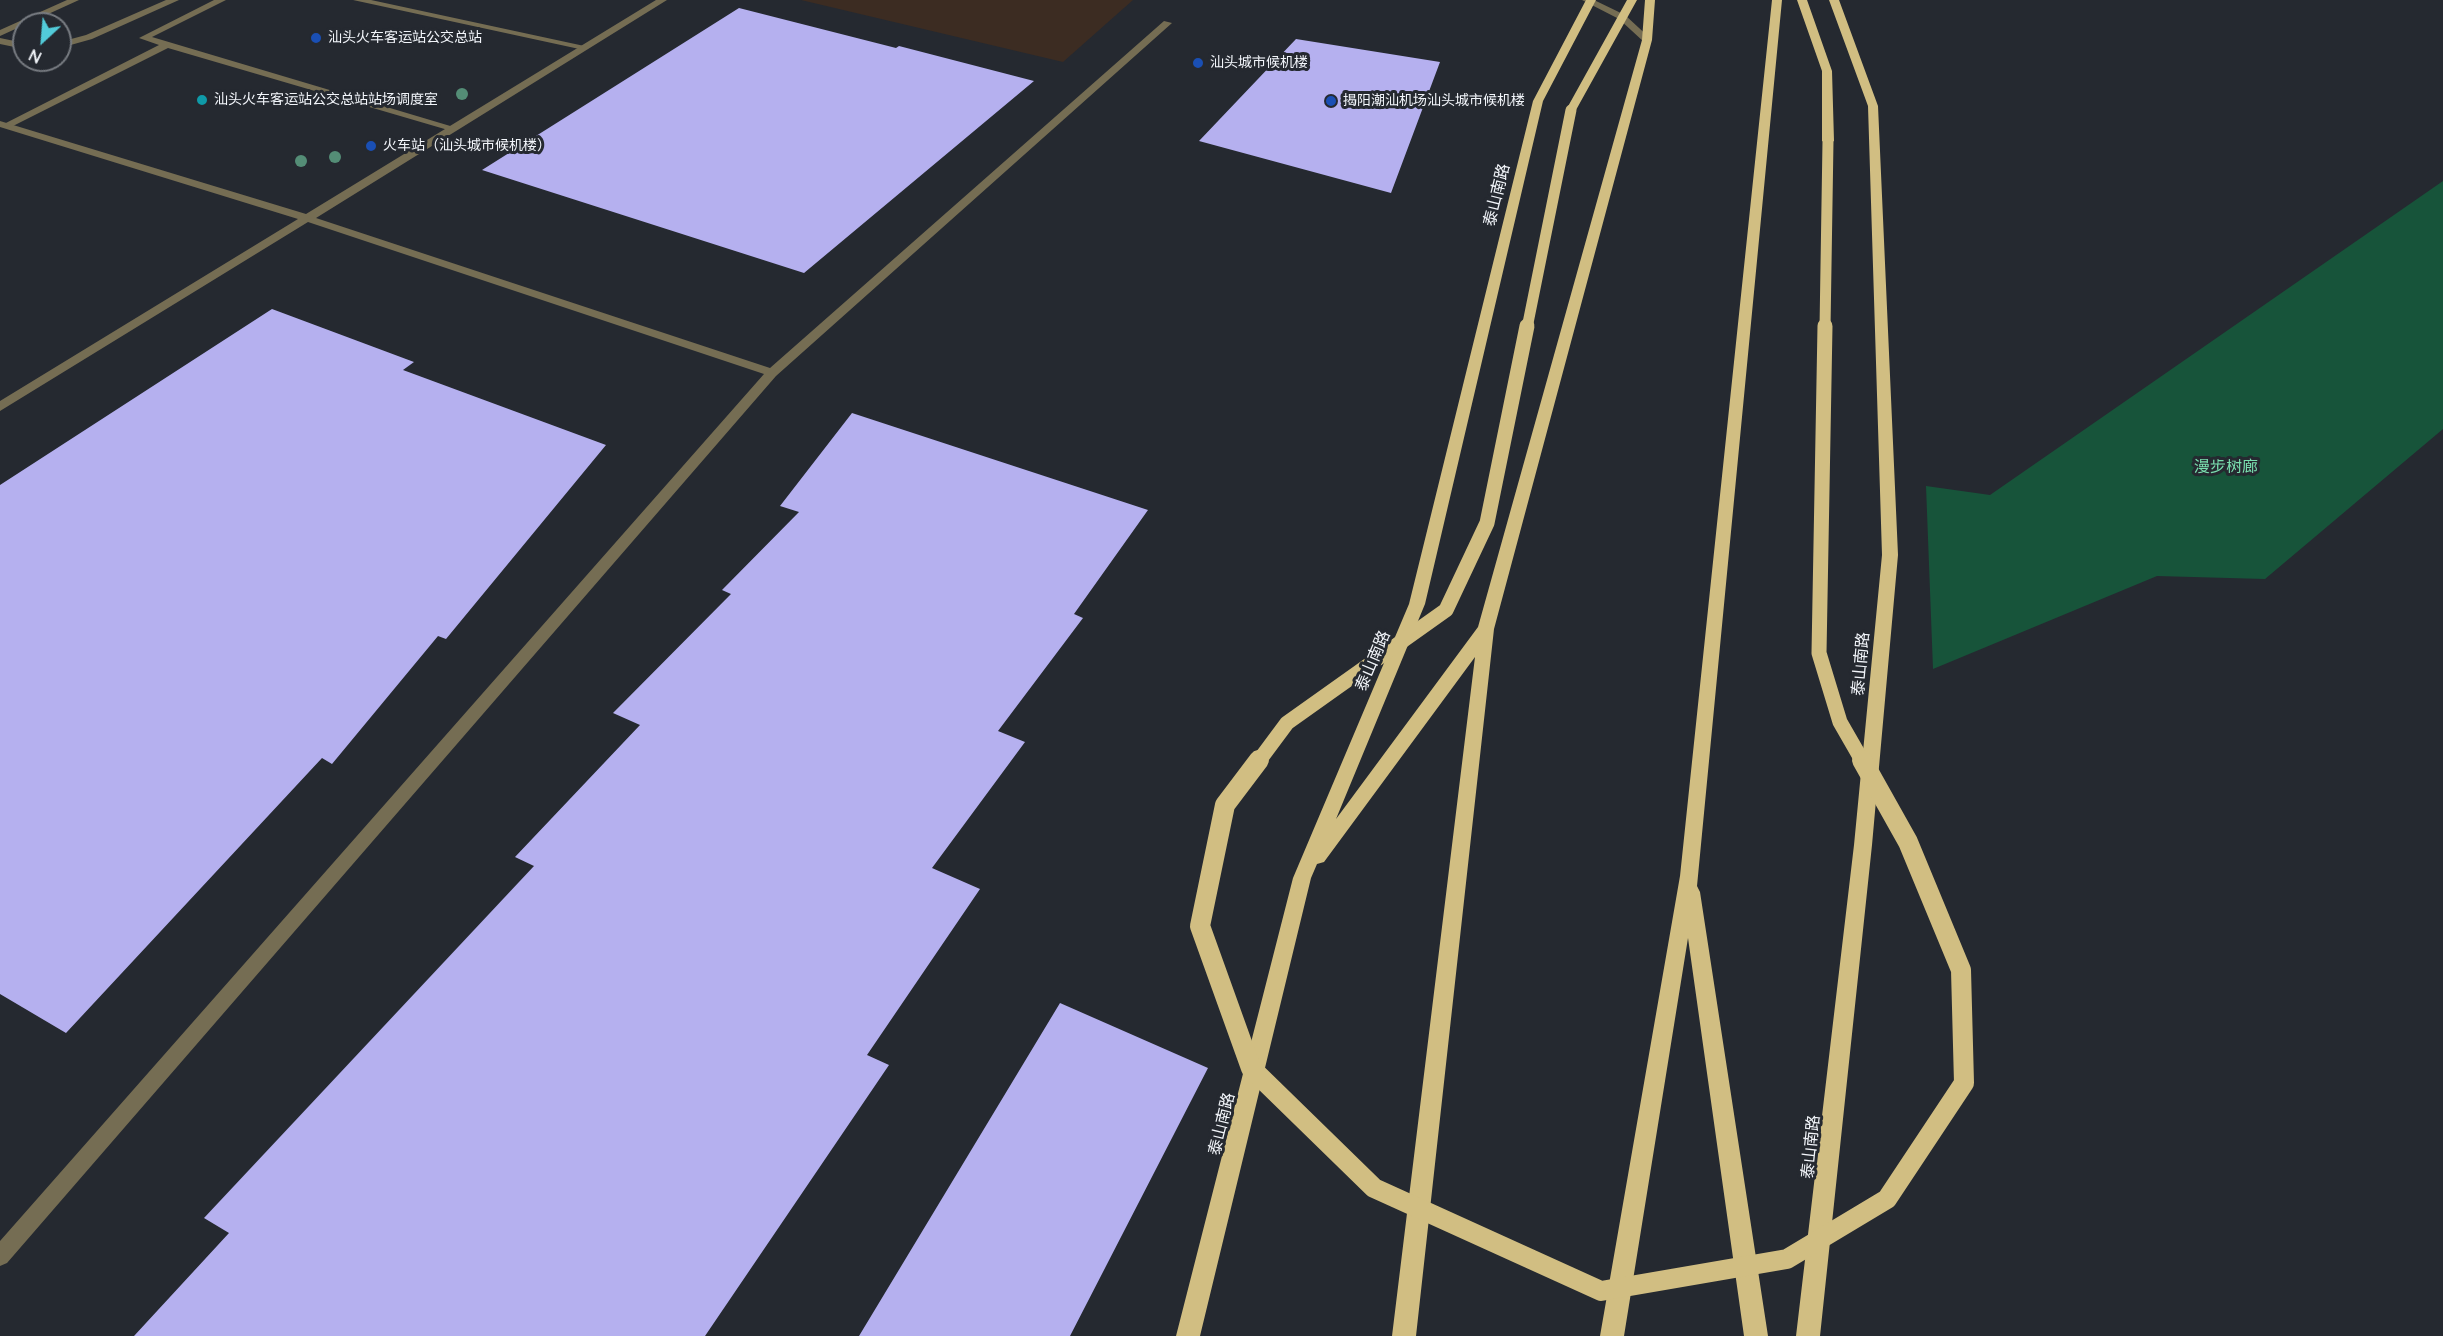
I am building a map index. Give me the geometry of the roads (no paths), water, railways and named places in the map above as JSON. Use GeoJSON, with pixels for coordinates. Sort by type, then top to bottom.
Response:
{"type":"FeatureCollection","features":[{"type":"Feature","properties":{"kind":"highway","name":"泰山南路"},"geometry":{"type":"LineString","coordinates":[[1188,1336],[1302,878],[1417,604],[1538,101],[1590,0]]}},
{"type":"Feature","properties":{"kind":"highway"},"geometry":{"type":"LineString","coordinates":[[1632,0],[1572,110],[1487,523],[1446,610],[1287,723],[1225,806],[1200,927],[1251,1068],[1374,1188],[1601,1291],[1787,1259],[1887,1199],[1964,1083],[1961,970],[1908,842],[1840,722],[1819,653],[1828,141],[1827,71],[1802,0]]}},
{"type":"Feature","properties":{"kind":"highway"},"geometry":{"type":"LineString","coordinates":[[1404,1336],[1486,628],[1647,40],[1650,0]]}},
{"type":"Feature","properties":{"kind":"highway"},"geometry":{"type":"LineString","coordinates":[[1612,1336],[1689,876],[1777,0]]}},
{"type":"Feature","properties":{"kind":"highway","name":"泰山南路"},"geometry":{"type":"LineString","coordinates":[[1808,1336],[1863,845],[1890,555],[1873,106],[1834,0]]}},
{"type":"Feature","properties":{"kind":"highway"},"geometry":{"type":"LineString","coordinates":[[1302,878],[1486,628]]}},
{"type":"Feature","properties":{"kind":"highway"},"geometry":{"type":"LineString","coordinates":[[1689,876],[1756,1336]]}},
{"type":"Feature","properties":{"kind":"street"},"geometry":{"type":"LineString","coordinates":[[0,33],[74,0]]}},
{"type":"Feature","properties":{"kind":"street"},"geometry":{"type":"LineString","coordinates":[[72,42],[89,37],[174,0]]}},
{"type":"Feature","properties":{"kind":"street"},"geometry":{"type":"LineString","coordinates":[[221,0],[144,38],[452,128]]}},
{"type":"Feature","properties":{"kind":"street"},"geometry":{"type":"LineString","coordinates":[[358,0],[584,47]]}},
{"type":"Feature","properties":{"kind":"street"},"geometry":{"type":"LineString","coordinates":[[0,407],[662,0]]}},
{"type":"Feature","properties":{"kind":"street"},"geometry":{"type":"LineString","coordinates":[[1590,0],[1622,17],[1647,40]]}},
{"type":"Feature","properties":{"kind":"street"},"geometry":{"type":"LineString","coordinates":[[0,1256],[772,373],[1167,22]]}},
{"type":"Feature","properties":{"kind":"street"},"geometry":{"type":"LineString","coordinates":[[2,125],[167,45]]}},
{"type":"Feature","properties":{"kind":"street"},"geometry":{"type":"LineString","coordinates":[[2,125],[306,218],[772,373]]}},
{"type":"Feature","properties":{"kind":"place","name":"汕头火车客运站公交总站"},"geometry":{"type":"Point","coordinates":[316,38]}},
{"type":"Feature","properties":{"kind":"place","name":"汕头城市候机楼"},"geometry":{"type":"Point","coordinates":[1198,63]}},
{"type":"Feature","properties":{"kind":"place","name":"汕头火车客运站公交总站站场调度室"},"geometry":{"type":"Point","coordinates":[202,100]}},
{"type":"Feature","properties":{"kind":"place","name":"揭阳潮汕机场汕头城市候机楼"},"geometry":{"type":"Point","coordinates":[1331,101]}},
{"type":"Feature","properties":{"kind":"place","name":"火车站（汕头城市候机楼）"},"geometry":{"type":"Point","coordinates":[371,146]}},
{"type":"Feature","properties":{"kind":"park label","name":"漫步树廊"},"geometry":{"type":"Point","coordinates":[2226,467]}}]}
